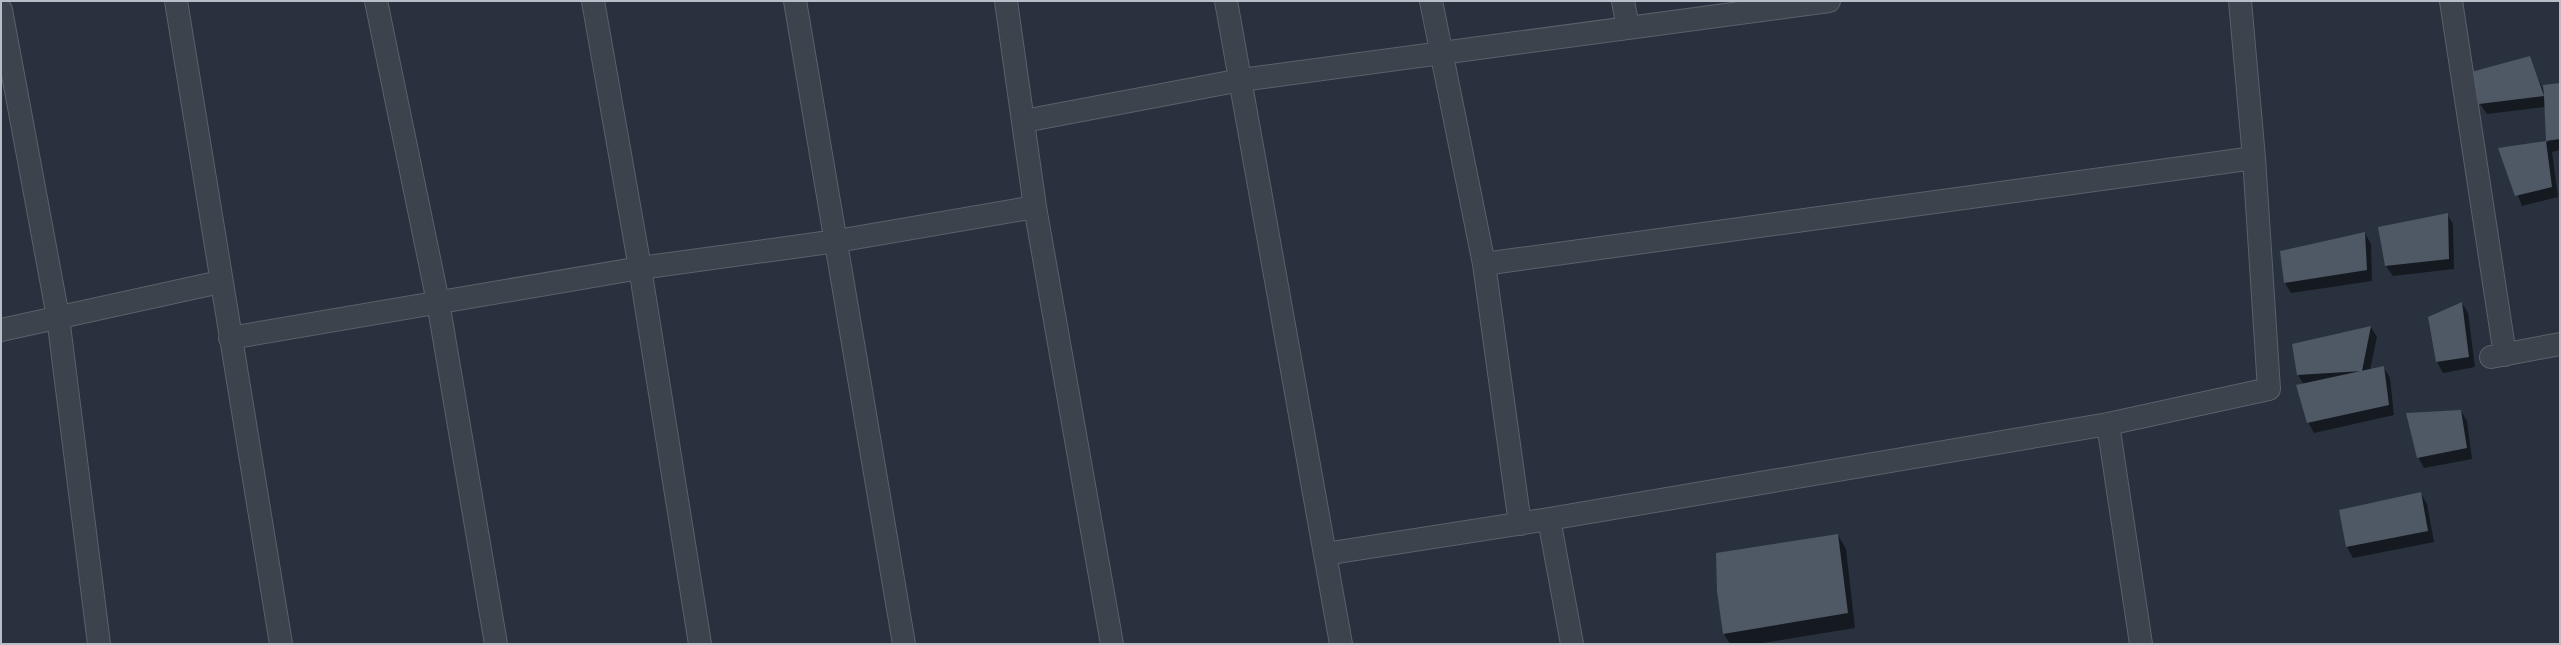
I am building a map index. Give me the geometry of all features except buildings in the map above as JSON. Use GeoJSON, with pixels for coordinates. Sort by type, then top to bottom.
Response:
{"type":"FeatureCollection","features":[{"type":"Feature","properties":{"kind":"street"},"geometry":{"type":"LineString","coordinates":[[176,1],[220,282],[281,644]]}},
{"type":"Feature","properties":{"kind":"street"},"geometry":{"type":"LineString","coordinates":[[376,1],[438,302],[496,644]]}},
{"type":"Feature","properties":{"kind":"street"},"geometry":{"type":"LineString","coordinates":[[593,1],[640,268],[700,644]]}},
{"type":"Feature","properties":{"kind":"street"},"geometry":{"type":"LineString","coordinates":[[795,1],[837,241],[904,644]]}},
{"type":"Feature","properties":{"kind":"street"},"geometry":{"type":"LineString","coordinates":[[1006,1],[1035,208],[1112,644]]}},
{"type":"Feature","properties":{"kind":"street"},"geometry":{"type":"LineString","coordinates":[[1226,1],[1340,644]]}},
{"type":"Feature","properties":{"kind":"street"},"geometry":{"type":"LineString","coordinates":[[1431,1],[1484,264],[1520,524]]}},
{"type":"Feature","properties":{"kind":"street"},"geometry":{"type":"LineString","coordinates":[[1623,1],[1628,28]]}},
{"type":"Feature","properties":{"kind":"street"},"geometry":{"type":"LineString","coordinates":[[1024,121],[1241,80],[1829,1]]}},
{"type":"Feature","properties":{"kind":"street"},"geometry":{"type":"LineString","coordinates":[[1325,554],[1520,524],[2108,424],[2269,388],[2254,158],[2240,1]]}},
{"type":"Feature","properties":{"kind":"street"},"geometry":{"type":"LineString","coordinates":[[2451,1],[2498,356],[2560,344]]}},
{"type":"Feature","properties":{"kind":"street"},"geometry":{"type":"LineString","coordinates":[[1,10],[58,317],[99,644]]}},
{"type":"Feature","properties":{"kind":"street"},"geometry":{"type":"LineString","coordinates":[[1484,264],[2254,158]]}},
{"type":"Feature","properties":{"kind":"street"},"geometry":{"type":"LineString","coordinates":[[230,338],[640,268],[837,241],[1035,208]]}},
{"type":"Feature","properties":{"kind":"street"},"geometry":{"type":"LineString","coordinates":[[1,330],[220,282]]}},
{"type":"Feature","properties":{"kind":"street"},"geometry":{"type":"LineString","coordinates":[[2108,424],[2141,644]]}},
{"type":"Feature","properties":{"kind":"street"},"geometry":{"type":"LineString","coordinates":[[1549,519],[1572,644]]}}]}
